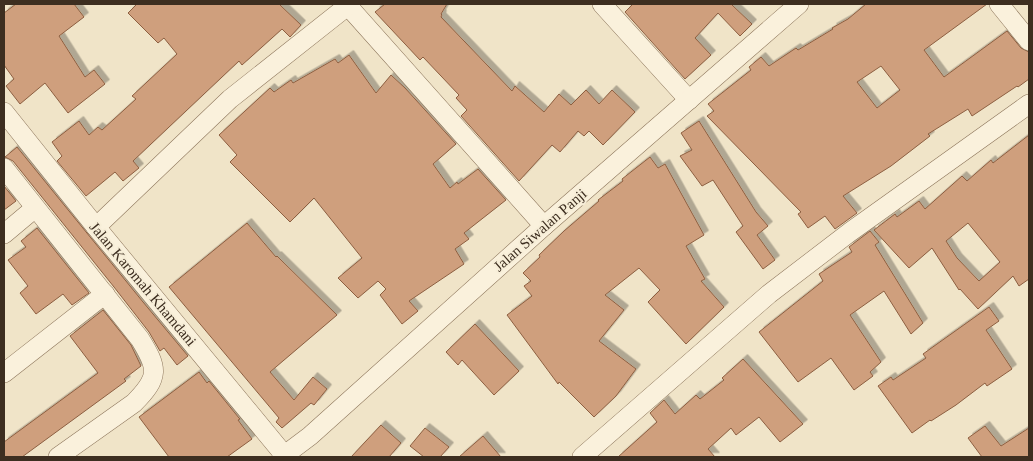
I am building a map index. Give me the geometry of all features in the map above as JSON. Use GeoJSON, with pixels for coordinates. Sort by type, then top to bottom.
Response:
{"type":"FeatureCollection","features":[{"type":"Feature","properties":{"kind":"street"},"geometry":{"type":"LineString","coordinates":[[602,4],[689,100]]}},
{"type":"Feature","properties":{"kind":"street","name":"Jalan Siwalan Panji"},"geometry":{"type":"LineString","coordinates":[[284,457],[544,226],[799,4]]}},
{"type":"Feature","properties":{"kind":"street"},"geometry":{"type":"LineString","coordinates":[[1000,4],[1029,41]]}},
{"type":"Feature","properties":{"kind":"street"},"geometry":{"type":"LineString","coordinates":[[96,227],[230,99],[349,5],[544,226]]}},
{"type":"Feature","properties":{"kind":"street"},"geometry":{"type":"LineString","coordinates":[[582,457],[769,294],[850,232],[1029,104]]}},
{"type":"Feature","properties":{"kind":"street","name":"Jalan Karomah Khamdani"},"geometry":{"type":"LineString","coordinates":[[4,112],[284,457]]}},
{"type":"Feature","properties":{"kind":"street"},"geometry":{"type":"LineString","coordinates":[[4,168],[140,339],[150,356],[154,368],[152,380],[143,394],[134,403],[58,457]]}},
{"type":"Feature","properties":{"kind":"street"},"geometry":{"type":"LineString","coordinates":[[4,234],[35,208]]}},
{"type":"Feature","properties":{"kind":"street"},"geometry":{"type":"LineString","coordinates":[[4,373],[105,294]]}},
{"type":"Feature","properties":{"kind":"building"},"geometry":{"type":"Polygon","coordinates":[[[16,4],[74,4],[84,17],[59,36],[85,77],[94,70],[105,84],[68,113],[45,83],[20,104],[6,86],[14,79],[4,65],[4,13],[16,4]]]}},
{"type":"Feature","properties":{"kind":"building"},"geometry":{"type":"Polygon","coordinates":[[[137,4],[279,4],[301,25],[290,37],[282,29],[242,65],[239,61],[133,161],[139,168],[123,181],[115,172],[86,196],[57,161],[62,156],[52,142],[79,121],[89,135],[98,127],[102,130],[136,99],[132,96],[177,54],[164,38],[158,43],[128,13],[137,4]]]}},
{"type":"Feature","properties":{"kind":"building"},"geometry":{"type":"Polygon","coordinates":[[[385,4],[447,4],[441,17],[512,91],[515,86],[544,112],[559,94],[571,105],[586,90],[599,104],[612,90],[635,112],[603,145],[589,131],[584,136],[578,131],[560,152],[552,145],[519,181],[461,116],[467,110],[456,98],[459,95],[423,57],[420,60],[375,12],[385,4]]]}},
{"type":"Feature","properties":{"kind":"building"},"geometry":{"type":"Polygon","coordinates":[[[633,4],[731,4],[752,24],[740,36],[718,13],[695,38],[711,55],[685,79],[625,12],[633,4]]]}},
{"type":"Feature","properties":{"kind":"building"},"geometry":{"type":"Polygon","coordinates":[[[866,4],[987,4],[924,50],[944,77],[1007,31],[1021,48],[1029,52],[1029,79],[972,116],[968,109],[928,134],[930,136],[891,166],[843,196],[857,213],[835,229],[825,216],[808,228],[798,214],[801,212],[707,116],[714,111],[708,104],[751,70],[749,67],[761,57],[769,66],[796,48],[798,50],[848,19],[866,4]],[[881,66],[857,82],[877,108],[900,90],[881,66]]]}},
{"type":"Feature","properties":{"kind":"building"},"geometry":{"type":"Polygon","coordinates":[[[349,55],[376,93],[391,75],[456,144],[433,164],[450,188],[478,169],[506,200],[464,233],[469,239],[455,249],[464,264],[409,301],[418,311],[402,324],[380,295],[386,289],[378,281],[358,298],[338,278],[362,258],[314,198],[290,222],[230,162],[237,155],[219,135],[270,88],[274,92],[291,80],[293,83],[335,59],[338,63],[349,55]]]}},
{"type":"Feature","properties":{"kind":"building"},"geometry":{"type":"Polygon","coordinates":[[[699,121],[756,212],[768,226],[757,235],[775,260],[763,269],[736,232],[743,226],[713,180],[702,186],[680,156],[692,150],[681,133],[699,121]]]}},
{"type":"Feature","properties":{"kind":"building"},"geometry":{"type":"Polygon","coordinates":[[[1029,135],[1029,279],[1019,286],[1013,276],[978,309],[959,290],[932,248],[909,268],[874,230],[895,214],[897,217],[919,201],[925,209],[962,176],[967,181],[991,160],[993,163],[1029,135]],[[968,223],[946,241],[957,258],[979,281],[1000,262],[968,223]]]}},
{"type":"Feature","properties":{"kind":"building"},"geometry":{"type":"Polygon","coordinates":[[[17,147],[188,356],[177,365],[164,348],[160,351],[149,332],[114,287],[13,161],[5,157],[17,147]]]}},
{"type":"Feature","properties":{"kind":"building"},"geometry":{"type":"Polygon","coordinates":[[[650,157],[658,168],[665,164],[704,235],[686,246],[705,279],[701,281],[724,307],[686,344],[648,302],[660,290],[639,268],[605,295],[624,310],[599,341],[636,369],[616,396],[594,417],[559,382],[558,384],[507,315],[532,296],[524,286],[531,281],[523,273],[540,257],[539,255],[598,200],[650,157]]]}},
{"type":"Feature","properties":{"kind":"building"},"geometry":{"type":"Polygon","coordinates":[[[4,186],[16,201],[4,210],[4,186]]]}},
{"type":"Feature","properties":{"kind":"building"},"geometry":{"type":"Polygon","coordinates":[[[247,223],[276,257],[337,315],[270,372],[294,400],[313,377],[327,389],[314,405],[311,403],[282,428],[276,422],[279,418],[169,287],[247,223]]]}},
{"type":"Feature","properties":{"kind":"building"},"geometry":{"type":"Polygon","coordinates":[[[37,228],[89,293],[72,305],[63,294],[36,314],[20,293],[28,286],[8,260],[26,247],[21,241],[37,228]]]}},
{"type":"Feature","properties":{"kind":"building"},"geometry":{"type":"Polygon","coordinates":[[[870,231],[879,242],[875,245],[923,323],[911,334],[884,291],[850,315],[881,362],[870,372],[873,376],[854,390],[831,358],[798,382],[759,332],[823,281],[819,274],[852,252],[849,247],[870,231]]]}},
{"type":"Feature","properties":{"kind":"building"},"geometry":{"type":"Polygon","coordinates":[[[989,307],[999,321],[986,330],[1012,369],[987,386],[985,383],[956,405],[912,433],[878,386],[891,377],[893,380],[926,358],[923,354],[989,307]]]}},
{"type":"Feature","properties":{"kind":"building"},"geometry":{"type":"Polygon","coordinates":[[[103,310],[131,345],[141,366],[124,379],[126,381],[22,457],[4,457],[4,442],[98,373],[70,336],[103,310]]]}},
{"type":"Feature","properties":{"kind":"building"},"geometry":{"type":"Polygon","coordinates":[[[475,324],[519,371],[494,395],[462,360],[458,365],[446,352],[475,324]]]}},
{"type":"Feature","properties":{"kind":"building"},"geometry":{"type":"Polygon","coordinates":[[[743,359],[803,424],[780,442],[759,417],[736,435],[731,428],[708,449],[715,457],[618,457],[657,422],[650,413],[664,400],[675,414],[696,395],[700,399],[724,380],[722,378],[743,359]]]}},
{"type":"Feature","properties":{"kind":"building"},"geometry":{"type":"Polygon","coordinates":[[[199,372],[207,383],[209,381],[240,419],[238,420],[252,439],[227,457],[169,457],[139,417],[199,372]]]}},
{"type":"Feature","properties":{"kind":"building"},"geometry":{"type":"Polygon","coordinates":[[[381,425],[401,443],[389,457],[351,457],[381,425]]]}},
{"type":"Feature","properties":{"kind":"building"},"geometry":{"type":"Polygon","coordinates":[[[985,426],[1001,446],[1029,428],[1029,457],[982,457],[968,438],[985,426]]]}},
{"type":"Feature","properties":{"kind":"building"},"geometry":{"type":"Polygon","coordinates":[[[425,428],[449,447],[440,457],[424,457],[410,446],[425,428]]]}},
{"type":"Feature","properties":{"kind":"building"},"geometry":{"type":"Polygon","coordinates":[[[483,436],[501,457],[459,457],[483,436]]]}}]}
